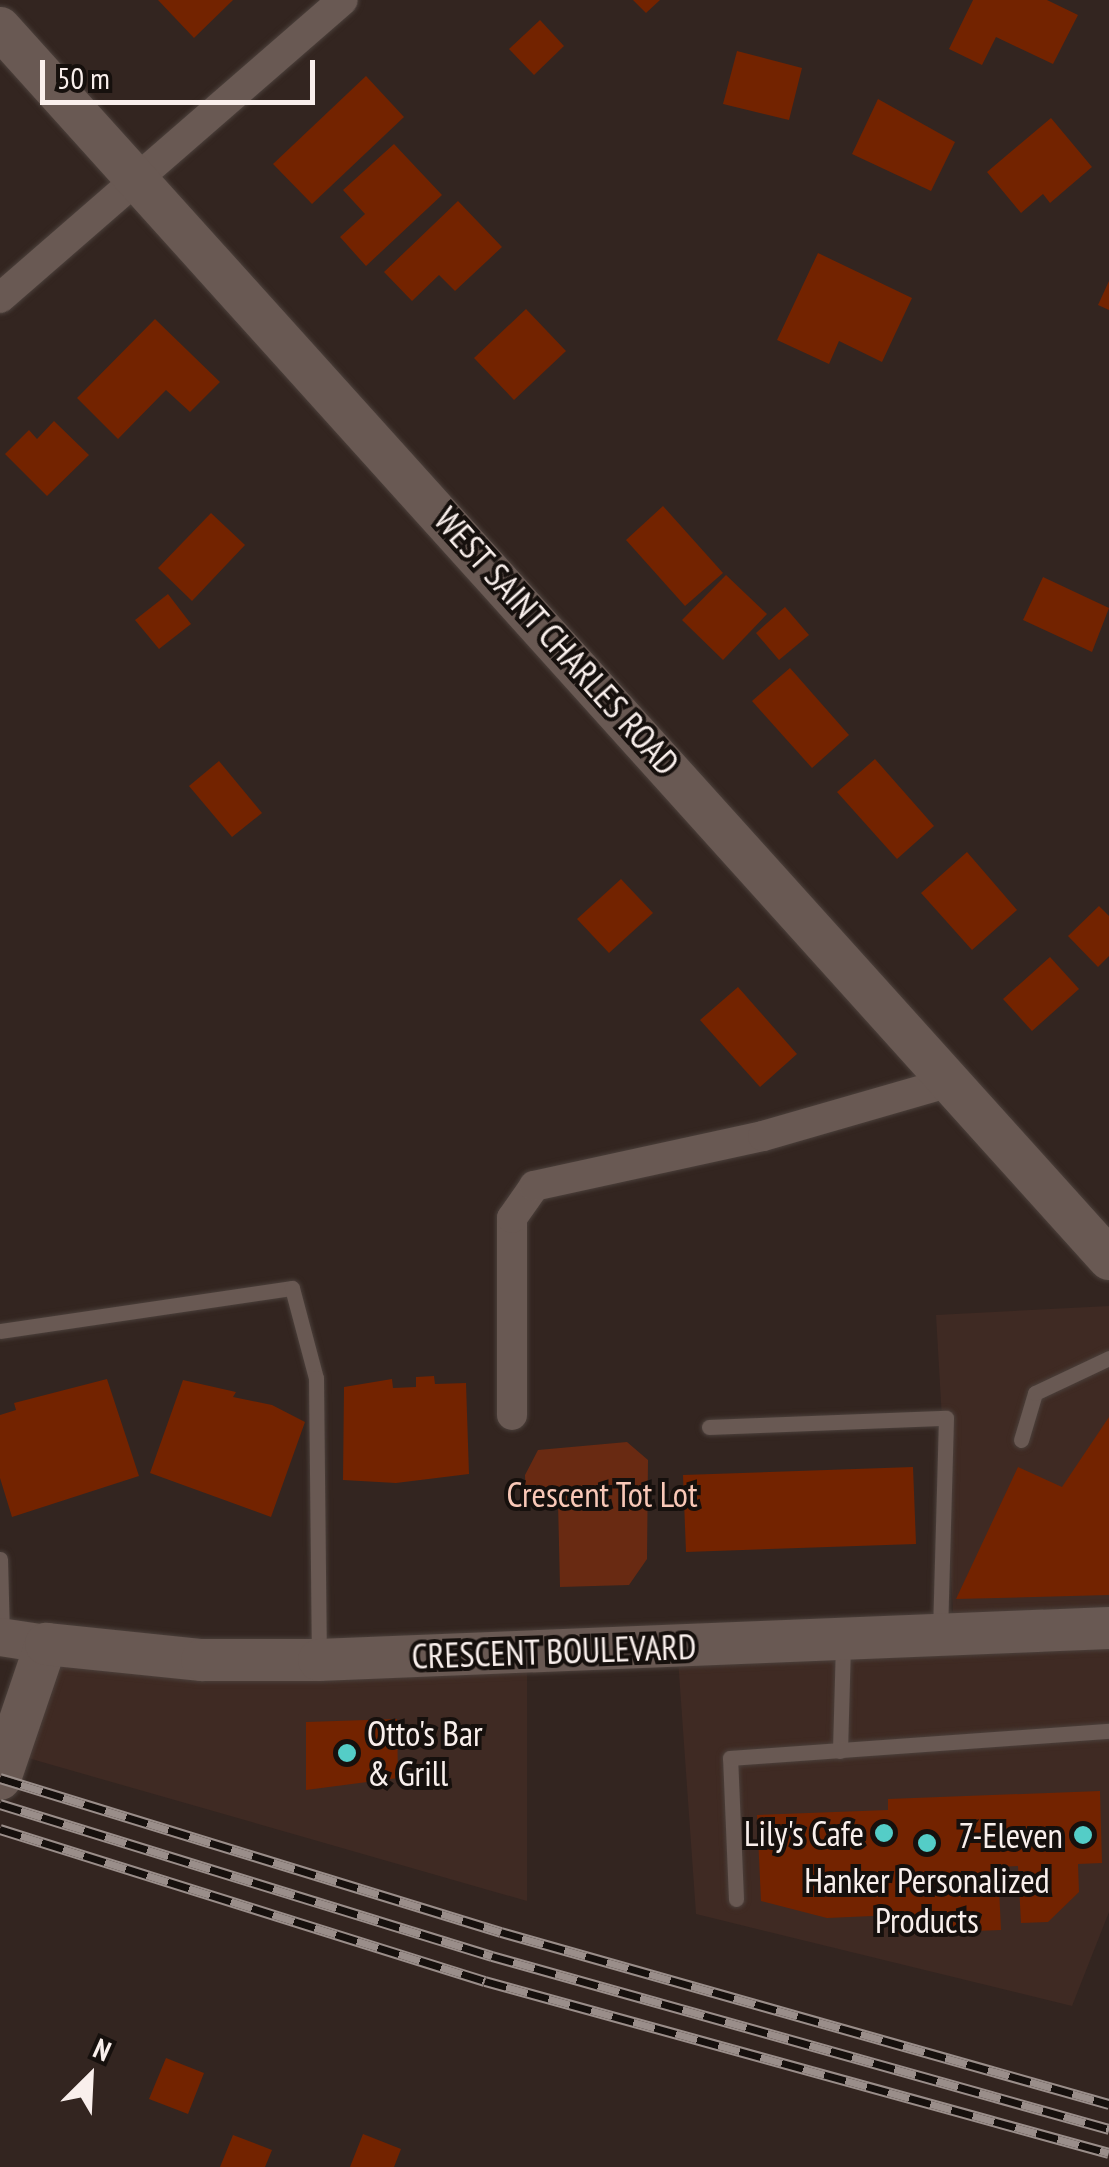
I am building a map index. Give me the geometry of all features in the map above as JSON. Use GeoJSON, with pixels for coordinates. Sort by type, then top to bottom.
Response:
{"type":"FeatureCollection","features":[{"type":"Feature","properties":{"kind":"main road","name":"WEST SAINT CHARLES ROAD"},"geometry":{"type":"LineString","coordinates":[[0,28],[138,176],[953,1081],[1105,1241]]}},
{"type":"Feature","properties":{"kind":"main road","name":"CRESCENT BOULEVARD"},"geometry":{"type":"LineString","coordinates":[[46,1644],[202,1660],[319,1660],[940,1638],[1109,1628]]}},
{"type":"Feature","properties":{"kind":"main road"},"geometry":{"type":"LineString","coordinates":[[0,1779],[46,1644]]}},
{"type":"Feature","properties":{"kind":"street"},"geometry":{"type":"LineString","coordinates":[[0,298],[343,0]]}},
{"type":"Feature","properties":{"kind":"street"},"geometry":{"type":"LineString","coordinates":[[512,1415],[512,1218],[534,1186],[764,1136],[953,1081]]}},
{"type":"Feature","properties":{"kind":"street","name":"CRESCENT BOULEVARD"},"geometry":{"type":"LineString","coordinates":[[1,1637],[46,1644]]}},
{"type":"Feature","properties":{"kind":"lane"},"geometry":{"type":"LineString","coordinates":[[0,1331],[292,1288],[316,1378],[319,1660]]}},
{"type":"Feature","properties":{"kind":"lane"},"geometry":{"type":"LineString","coordinates":[[1020,1440],[1035,1393],[1109,1358]]}},
{"type":"Feature","properties":{"kind":"lane"},"geometry":{"type":"LineString","coordinates":[[710,1426],[946,1418],[940,1638]]}},
{"type":"Feature","properties":{"kind":"lane"},"geometry":{"type":"LineString","coordinates":[[0,1559],[1,1637]]}},
{"type":"Feature","properties":{"kind":"lane"},"geometry":{"type":"LineString","coordinates":[[840,1750],[844,1641]]}},
{"type":"Feature","properties":{"kind":"lane"},"geometry":{"type":"LineString","coordinates":[[736,1898],[730,1758],[1109,1731]]}},
{"type":"Feature","properties":{"kind":"shaded area"},"geometry":{"type":"Polygon","coordinates":[[[1109,1306],[1109,1612],[954,1628],[936,1315],[1109,1306]]]}},
{"type":"Feature","properties":{"kind":"shaded area"},"geometry":{"type":"Polygon","coordinates":[[[1109,1640],[1109,1912],[1072,2006],[696,1914],[678,1659],[1109,1640]]]}},
{"type":"Feature","properties":{"kind":"shaded area"},"geometry":{"type":"Polygon","coordinates":[[[53,1660],[527,1661],[527,1901],[21,1756],[53,1660]]]}},
{"type":"Feature","properties":{"kind":"green space","name":"Crescent Tot Lot"},"geometry":{"type":"Polygon","coordinates":[[[627,1442],[648,1460],[647,1559],[629,1585],[560,1587],[558,1502],[526,1502],[525,1475],[538,1450],[627,1442]]]}},
{"type":"Feature","properties":{"kind":"building"},"geometry":{"type":"Polygon","coordinates":[[[158,0],[233,0],[194,38],[158,0]]]}},
{"type":"Feature","properties":{"kind":"building"},"geometry":{"type":"Polygon","coordinates":[[[633,0],[660,0],[646,13],[633,0]]]}},
{"type":"Feature","properties":{"kind":"building"},"geometry":{"type":"Polygon","coordinates":[[[973,0],[1047,0],[1078,15],[1053,64],[996,37],[982,65],[949,49],[973,0]]]}},
{"type":"Feature","properties":{"kind":"building"},"geometry":{"type":"Polygon","coordinates":[[[540,20],[564,46],[534,75],[509,49],[540,20]]]}},
{"type":"Feature","properties":{"kind":"building"},"geometry":{"type":"Polygon","coordinates":[[[737,51],[802,68],[789,120],[723,104],[737,51]]]}},
{"type":"Feature","properties":{"kind":"building"},"geometry":{"type":"Polygon","coordinates":[[[366,76],[404,117],[312,204],[273,164],[366,76]]]}},
{"type":"Feature","properties":{"kind":"building"},"geometry":{"type":"Polygon","coordinates":[[[878,99],[955,142],[931,191],[852,154],[878,99]]]}},
{"type":"Feature","properties":{"kind":"building"},"geometry":{"type":"Polygon","coordinates":[[[1051,118],[1092,167],[1050,203],[1043,194],[1021,213],[987,172],[1051,118]]]}},
{"type":"Feature","properties":{"kind":"building"},"geometry":{"type":"Polygon","coordinates":[[[394,144],[442,195],[366,266],[340,237],[365,214],[343,190],[394,144]]]}},
{"type":"Feature","properties":{"kind":"building"},"geometry":{"type":"Polygon","coordinates":[[[458,201],[502,247],[455,291],[439,275],[412,301],[384,272],[458,201]]]}},
{"type":"Feature","properties":{"kind":"building"},"geometry":{"type":"Polygon","coordinates":[[[818,253],[912,298],[882,362],[839,341],[829,364],[777,340],[818,253]]]}},
{"type":"Feature","properties":{"kind":"building"},"geometry":{"type":"Polygon","coordinates":[[[1109,281],[1109,310],[1098,305],[1109,281]]]}},
{"type":"Feature","properties":{"kind":"building"},"geometry":{"type":"Polygon","coordinates":[[[526,309],[566,351],[514,400],[474,358],[526,309]]]}},
{"type":"Feature","properties":{"kind":"building"},"geometry":{"type":"Polygon","coordinates":[[[155,319],[220,382],[190,412],[166,390],[118,439],[77,398],[155,319]]]}},
{"type":"Feature","properties":{"kind":"building"},"geometry":{"type":"Polygon","coordinates":[[[54,421],[89,455],[47,496],[5,454],[29,430],[37,439],[54,421]]]}},
{"type":"Feature","properties":{"kind":"building"},"geometry":{"type":"Polygon","coordinates":[[[663,506],[723,573],[685,606],[626,540],[663,506]]]}},
{"type":"Feature","properties":{"kind":"building"},"geometry":{"type":"Polygon","coordinates":[[[211,513],[245,545],[192,601],[158,568],[211,513]]]}},
{"type":"Feature","properties":{"kind":"building"},"geometry":{"type":"Polygon","coordinates":[[[726,575],[767,614],[723,660],[682,620],[726,575]]]}},
{"type":"Feature","properties":{"kind":"building"},"geometry":{"type":"Polygon","coordinates":[[[1043,577],[1109,608],[1092,652],[1023,620],[1043,577]]]}},
{"type":"Feature","properties":{"kind":"building"},"geometry":{"type":"Polygon","coordinates":[[[168,594],[191,624],[159,649],[135,620],[168,594]]]}},
{"type":"Feature","properties":{"kind":"building"},"geometry":{"type":"Polygon","coordinates":[[[785,607],[809,635],[779,660],[756,633],[785,607]]]}},
{"type":"Feature","properties":{"kind":"building"},"geometry":{"type":"Polygon","coordinates":[[[790,668],[849,735],[812,768],[752,701],[790,668]]]}},
{"type":"Feature","properties":{"kind":"building"},"geometry":{"type":"Polygon","coordinates":[[[875,759],[934,826],[897,859],[837,792],[875,759]]]}},
{"type":"Feature","properties":{"kind":"building"},"geometry":{"type":"Polygon","coordinates":[[[219,761],[262,813],[232,837],[189,786],[219,761]]]}},
{"type":"Feature","properties":{"kind":"building"},"geometry":{"type":"Polygon","coordinates":[[[967,852],[1017,910],[972,950],[921,893],[967,852]]]}},
{"type":"Feature","properties":{"kind":"building"},"geometry":{"type":"Polygon","coordinates":[[[621,879],[653,913],[609,953],[577,919],[621,879]]]}},
{"type":"Feature","properties":{"kind":"building"},"geometry":{"type":"Polygon","coordinates":[[[1099,906],[1109,916],[1109,956],[1098,967],[1068,936],[1099,906]]]}},
{"type":"Feature","properties":{"kind":"building"},"geometry":{"type":"Polygon","coordinates":[[[1050,957],[1079,989],[1032,1031],[1003,999],[1050,957]]]}},
{"type":"Feature","properties":{"kind":"building"},"geometry":{"type":"Polygon","coordinates":[[[738,987],[797,1054],[760,1087],[700,1020],[738,987]]]}},
{"type":"Feature","properties":{"kind":"building"},"geometry":{"type":"Polygon","coordinates":[[[434,1376],[435,1384],[466,1383],[469,1474],[396,1483],[343,1480],[344,1387],[392,1379],[393,1388],[416,1387],[416,1377],[434,1376]]]}},
{"type":"Feature","properties":{"kind":"building"},"geometry":{"type":"Polygon","coordinates":[[[107,1379],[139,1476],[12,1517],[0,1478],[0,1415],[16,1410],[14,1403],[107,1379]]]}},
{"type":"Feature","properties":{"kind":"building"},"geometry":{"type":"Polygon","coordinates":[[[183,1380],[236,1392],[233,1397],[272,1405],[305,1422],[271,1517],[150,1473],[183,1380]]]}},
{"type":"Feature","properties":{"kind":"building"},"geometry":{"type":"Polygon","coordinates":[[[1109,1417],[1109,1595],[956,1599],[1018,1467],[1062,1487],[1109,1417]]]}},
{"type":"Feature","properties":{"kind":"building"},"geometry":{"type":"Polygon","coordinates":[[[913,1467],[916,1544],[686,1552],[683,1475],[913,1467]]]}},
{"type":"Feature","properties":{"kind":"building"},"geometry":{"type":"Polygon","coordinates":[[[397,1719],[398,1778],[306,1790],[306,1722],[397,1719]]]}},
{"type":"Feature","properties":{"kind":"building"},"geometry":{"type":"Polygon","coordinates":[[[1100,1791],[1102,1863],[1078,1864],[1079,1892],[1048,1922],[1021,1923],[1018,1866],[998,1867],[1001,1930],[897,1934],[896,1915],[827,1918],[761,1901],[757,1815],[888,1810],[888,1799],[1100,1791]]]}},
{"type":"Feature","properties":{"kind":"building"},"geometry":{"type":"Polygon","coordinates":[[[166,2058],[204,2073],[188,2114],[149,2099],[166,2058]]]}},
{"type":"Feature","properties":{"kind":"building"},"geometry":{"type":"Polygon","coordinates":[[[363,2134],[401,2149],[394,2167],[350,2167],[363,2134]]]}},
{"type":"Feature","properties":{"kind":"building"},"geometry":{"type":"Polygon","coordinates":[[[233,2135],[272,2150],[265,2167],[220,2167],[233,2135]]]}},
{"type":"Feature","properties":{"kind":"railway"},"geometry":{"type":"LineString","coordinates":[[0,1778],[501,1932],[1109,2104]]}},
{"type":"Feature","properties":{"kind":"railway"},"geometry":{"type":"LineString","coordinates":[[0,1804],[492,1956],[1109,2129]]}},
{"type":"Feature","properties":{"kind":"railway"},"geometry":{"type":"LineString","coordinates":[[0,1829],[485,1981],[1109,2153]]}},
{"type":"Feature","properties":{"kind":"place","name":"Otto's Bar & Grill"},"geometry":{"type":"Point","coordinates":[347,1753]}},
{"type":"Feature","properties":{"kind":"place","name":"Lily's Cafe"},"geometry":{"type":"Point","coordinates":[884,1833]}},
{"type":"Feature","properties":{"kind":"place","name":"7-Eleven"},"geometry":{"type":"Point","coordinates":[1083,1835]}},
{"type":"Feature","properties":{"kind":"place","name":"Hanker Personalized Products"},"geometry":{"type":"Point","coordinates":[927,1843]}}]}
